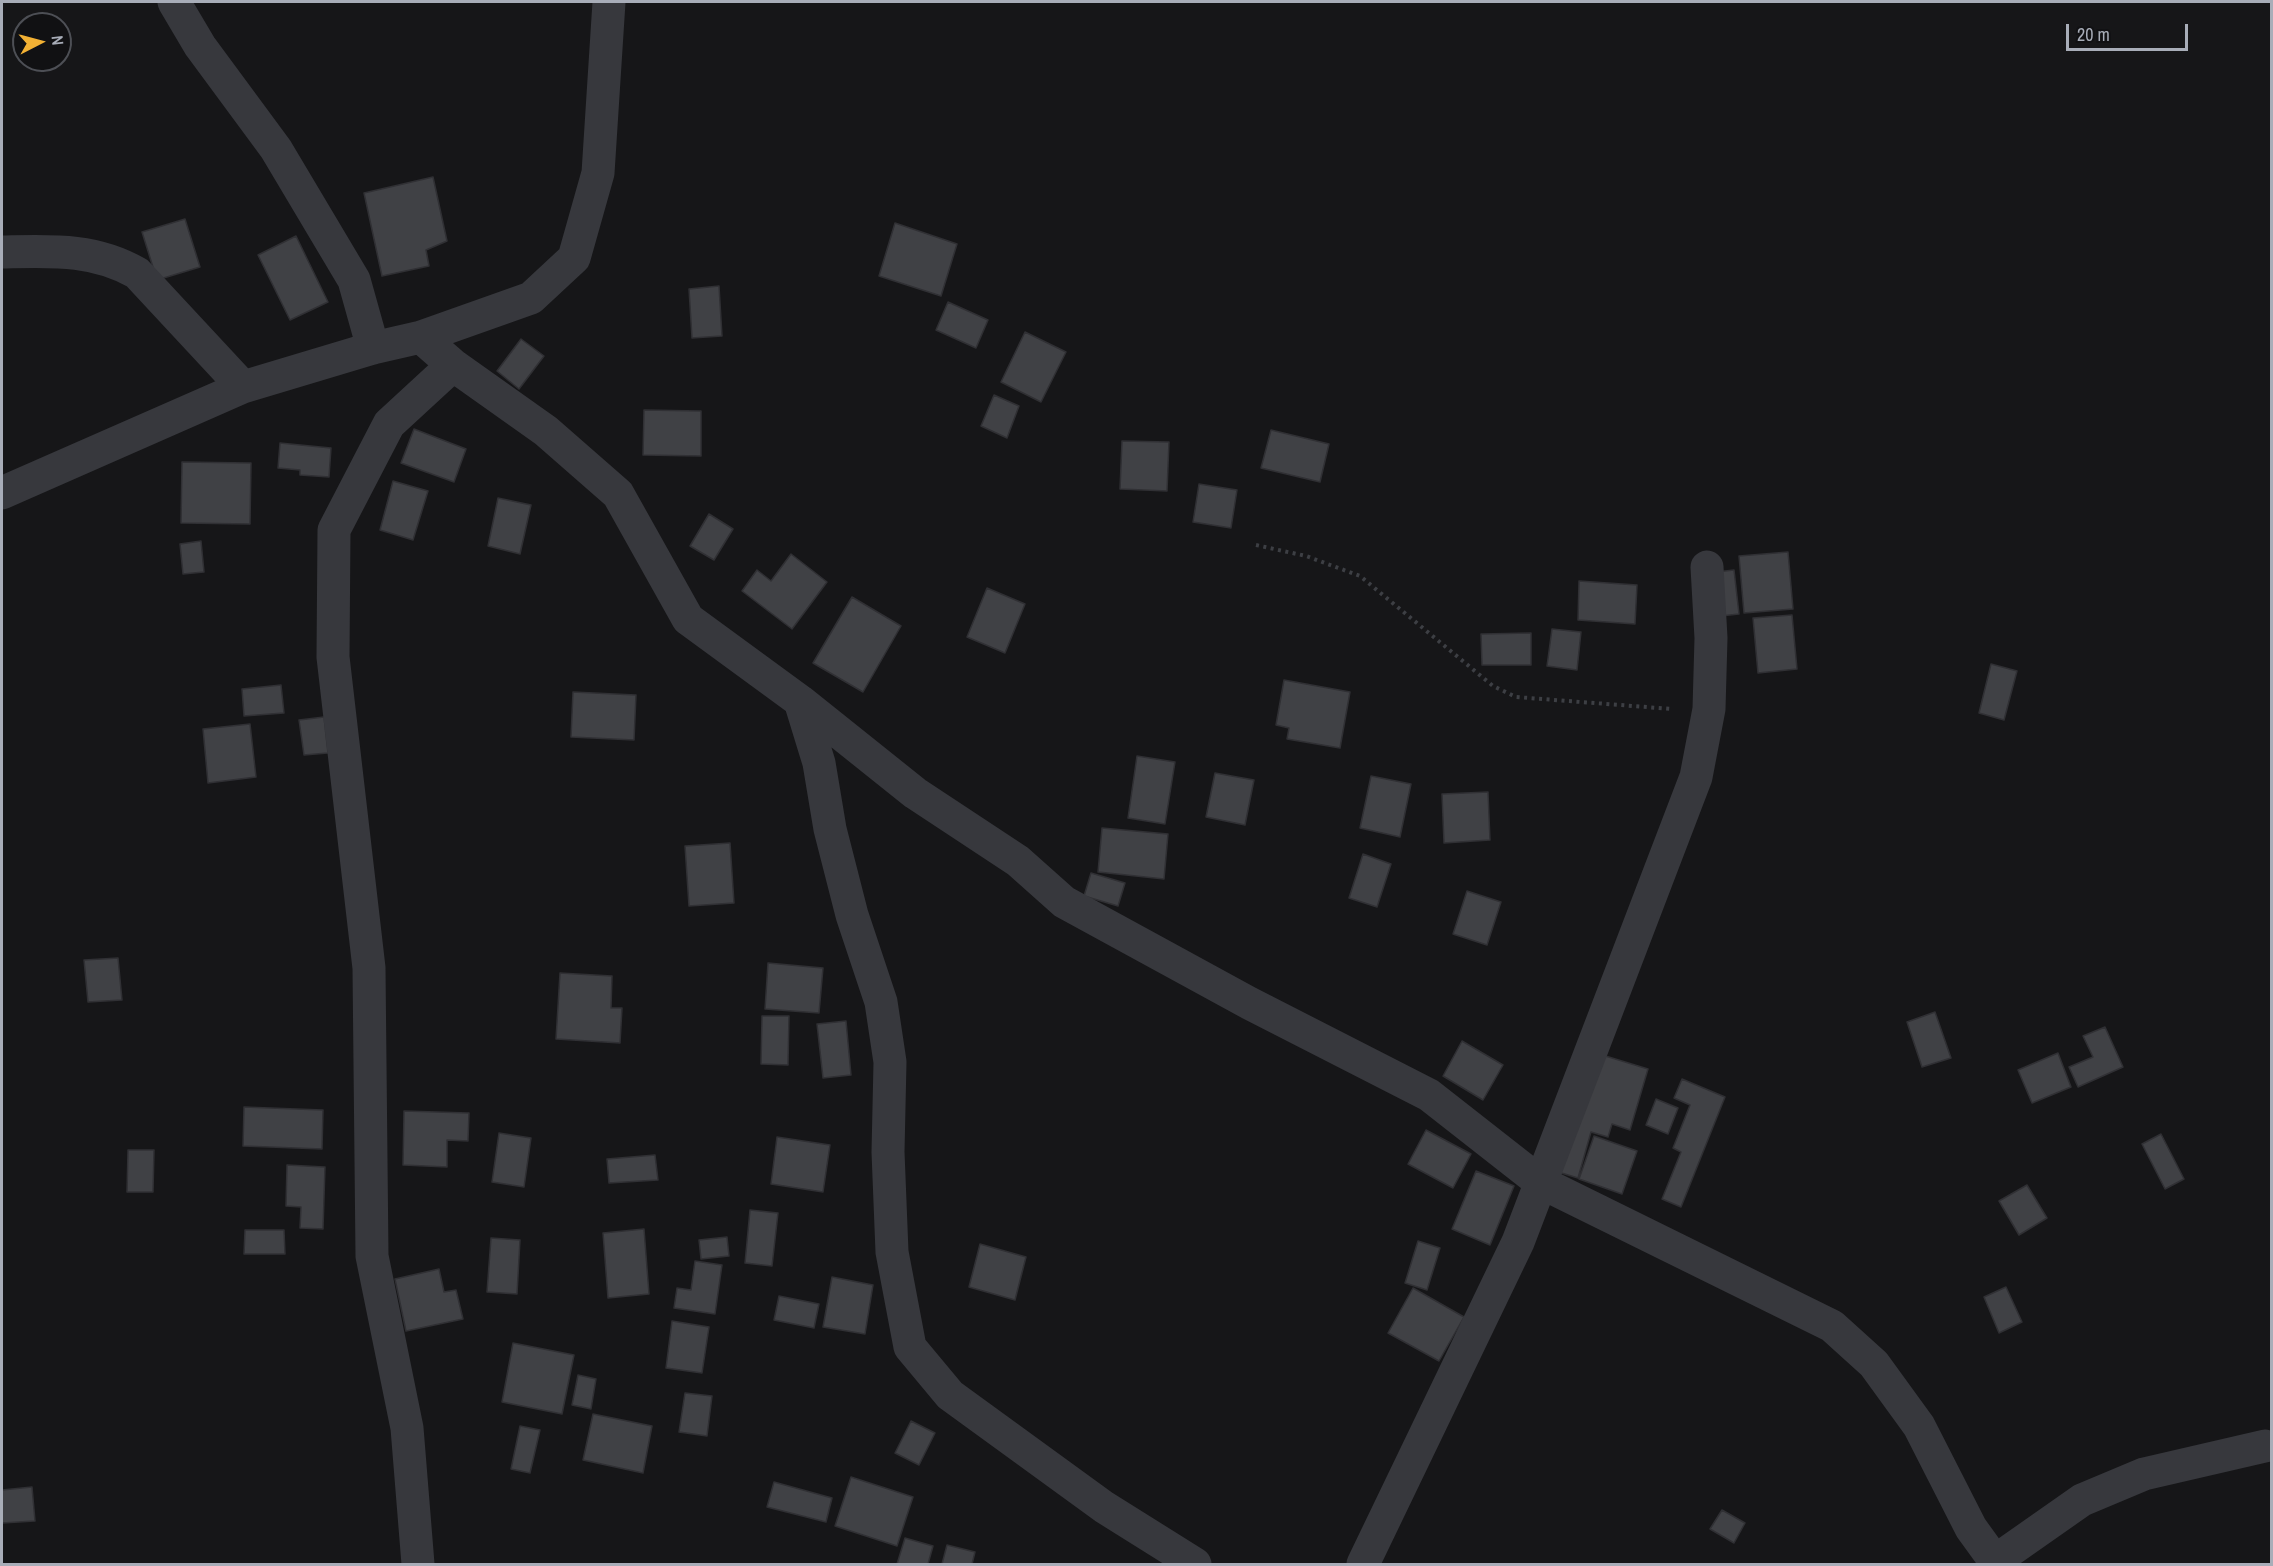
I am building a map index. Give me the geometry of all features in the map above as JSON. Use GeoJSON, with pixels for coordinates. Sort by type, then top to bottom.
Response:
{"type":"FeatureCollection","features":[{"type":"Feature","properties":{"kind":"street"},"geometry":{"type":"LineString","coordinates":[[174,2],[200,46],[276,149],[354,280],[374,348]]}},
{"type":"Feature","properties":{"kind":"street"},"geometry":{"type":"LineString","coordinates":[[2,493],[243,387],[374,348],[422,337],[531,298],[574,258],[598,173],[609,2]]}},
{"type":"Feature","properties":{"kind":"street"},"geometry":{"type":"LineString","coordinates":[[2,252],[93,254],[116,261],[136,273],[243,387]]}},
{"type":"Feature","properties":{"kind":"street"},"geometry":{"type":"LineString","coordinates":[[422,337],[453,365],[546,431],[618,494],[688,620],[800,701],[915,793],[1018,861],[1064,902],[1249,1003],[1430,1095],[1540,1182],[1832,1326],[1874,1364],[1919,1426],[1971,1528],[1996,1563],[2082,1500],[2144,1474],[2265,1446]]}},
{"type":"Feature","properties":{"kind":"street"},"geometry":{"type":"LineString","coordinates":[[418,1564],[407,1428],[372,1256],[369,968],[333,657],[334,530],[389,424],[453,365]]}},
{"type":"Feature","properties":{"kind":"street"},"geometry":{"type":"LineString","coordinates":[[1363,1564],[1518,1242],[1696,777],[1709,709],[1712,638],[1707,567]]}},
{"type":"Feature","properties":{"kind":"street"},"geometry":{"type":"LineString","coordinates":[[800,701],[819,763],[830,829],[852,915],[881,1002],[890,1062],[888,1152],[892,1252],[910,1347],[950,1395],[1104,1507],[1195,1564]]}},
{"type":"Feature","properties":{"kind":"path"},"geometry":{"type":"LineString","coordinates":[[1256,545],[1306,556],[1360,576],[1493,686],[1516,697],[1649,709],[1709,709]]}},
{"type":"Feature","properties":{"kind":"building"},"geometry":{"type":"Polygon","coordinates":[[[433,177],[447,241],[426,250],[429,266],[382,276],[364,193],[433,177]]]}},
{"type":"Feature","properties":{"kind":"building"},"geometry":{"type":"Polygon","coordinates":[[[185,219],[200,267],[157,280],[142,232],[185,219]]]}},
{"type":"Feature","properties":{"kind":"building"},"geometry":{"type":"Polygon","coordinates":[[[895,223],[957,244],[941,296],[879,276],[895,223]]]}},
{"type":"Feature","properties":{"kind":"building"},"geometry":{"type":"Polygon","coordinates":[[[296,236],[328,302],[290,320],[258,255],[296,236]]]}},
{"type":"Feature","properties":{"kind":"building"},"geometry":{"type":"Polygon","coordinates":[[[719,286],[722,336],[692,338],[689,289],[719,286]]]}},
{"type":"Feature","properties":{"kind":"building"},"geometry":{"type":"Polygon","coordinates":[[[948,302],[988,320],[976,348],[936,330],[948,302]]]}},
{"type":"Feature","properties":{"kind":"building"},"geometry":{"type":"Polygon","coordinates":[[[1025,332],[1066,352],[1041,402],[1001,382],[1025,332]]]}},
{"type":"Feature","properties":{"kind":"building"},"geometry":{"type":"Polygon","coordinates":[[[521,339],[544,356],[519,389],[497,371],[521,339]]]}},
{"type":"Feature","properties":{"kind":"building"},"geometry":{"type":"Polygon","coordinates":[[[994,395],[1019,406],[1007,438],[981,426],[994,395]]]}},
{"type":"Feature","properties":{"kind":"building"},"geometry":{"type":"Polygon","coordinates":[[[644,410],[701,411],[701,456],[643,455],[644,410]]]}},
{"type":"Feature","properties":{"kind":"building"},"geometry":{"type":"Polygon","coordinates":[[[414,429],[466,449],[454,482],[401,463],[414,429]]]}},
{"type":"Feature","properties":{"kind":"building"},"geometry":{"type":"Polygon","coordinates":[[[1271,430],[1329,444],[1320,482],[1261,468],[1271,430]]]}},
{"type":"Feature","properties":{"kind":"building"},"geometry":{"type":"Polygon","coordinates":[[[1122,441],[1169,442],[1167,491],[1120,489],[1122,441]]]}},
{"type":"Feature","properties":{"kind":"building"},"geometry":{"type":"Polygon","coordinates":[[[280,443],[331,448],[329,477],[300,475],[300,470],[278,468],[280,443]]]}},
{"type":"Feature","properties":{"kind":"building"},"geometry":{"type":"Polygon","coordinates":[[[182,462],[251,463],[250,524],[181,523],[182,462]]]}},
{"type":"Feature","properties":{"kind":"building"},"geometry":{"type":"Polygon","coordinates":[[[393,481],[428,491],[413,540],[380,530],[393,481]]]}},
{"type":"Feature","properties":{"kind":"building"},"geometry":{"type":"Polygon","coordinates":[[[1199,484],[1237,490],[1231,528],[1193,522],[1199,484]]]}},
{"type":"Feature","properties":{"kind":"building"},"geometry":{"type":"Polygon","coordinates":[[[498,498],[531,505],[520,554],[488,546],[498,498]]]}},
{"type":"Feature","properties":{"kind":"building"},"geometry":{"type":"Polygon","coordinates":[[[709,514],[733,529],[714,560],[690,546],[709,514]]]}},
{"type":"Feature","properties":{"kind":"building"},"geometry":{"type":"Polygon","coordinates":[[[201,541],[204,572],[183,574],[180,544],[201,541]]]}},
{"type":"Feature","properties":{"kind":"building"},"geometry":{"type":"Polygon","coordinates":[[[1788,552],[1793,609],[1744,613],[1739,556],[1788,552]]]}},
{"type":"Feature","properties":{"kind":"building"},"geometry":{"type":"Polygon","coordinates":[[[791,554],[827,582],[792,629],[742,591],[757,570],[771,581],[791,554]]]}},
{"type":"Feature","properties":{"kind":"building"},"geometry":{"type":"Polygon","coordinates":[[[1734,570],[1739,614],[1721,616],[1716,572],[1734,570]]]}},
{"type":"Feature","properties":{"kind":"building"},"geometry":{"type":"Polygon","coordinates":[[[1579,581],[1637,585],[1635,624],[1578,620],[1579,581]]]}},
{"type":"Feature","properties":{"kind":"building"},"geometry":{"type":"Polygon","coordinates":[[[987,588],[1025,604],[1005,653],[967,637],[987,588]]]}},
{"type":"Feature","properties":{"kind":"building"},"geometry":{"type":"Polygon","coordinates":[[[852,597],[901,626],[863,692],[813,663],[852,597]]]}},
{"type":"Feature","properties":{"kind":"building"},"geometry":{"type":"Polygon","coordinates":[[[1792,615],[1797,669],[1758,673],[1753,618],[1792,615]]]}},
{"type":"Feature","properties":{"kind":"building"},"geometry":{"type":"Polygon","coordinates":[[[1552,629],[1581,632],[1577,670],[1547,666],[1552,629]]]}},
{"type":"Feature","properties":{"kind":"building"},"geometry":{"type":"Polygon","coordinates":[[[1531,633],[1531,665],[1482,665],[1481,634],[1531,633]]]}},
{"type":"Feature","properties":{"kind":"building"},"geometry":{"type":"Polygon","coordinates":[[[1991,664],[2017,671],[2004,720],[1979,713],[1991,664]]]}},
{"type":"Feature","properties":{"kind":"building"},"geometry":{"type":"Polygon","coordinates":[[[1284,680],[1350,692],[1340,748],[1287,739],[1289,728],[1276,725],[1284,680]]]}},
{"type":"Feature","properties":{"kind":"building"},"geometry":{"type":"Polygon","coordinates":[[[281,685],[284,713],[244,716],[242,689],[281,685]]]}},
{"type":"Feature","properties":{"kind":"building"},"geometry":{"type":"Polygon","coordinates":[[[573,692],[636,695],[634,740],[571,737],[573,692]]]}},
{"type":"Feature","properties":{"kind":"building"},"geometry":{"type":"Polygon","coordinates":[[[324,717],[328,753],[304,755],[299,720],[324,717]]]}},
{"type":"Feature","properties":{"kind":"building"},"geometry":{"type":"Polygon","coordinates":[[[250,724],[256,777],[208,783],[203,729],[250,724]]]}},
{"type":"Feature","properties":{"kind":"building"},"geometry":{"type":"Polygon","coordinates":[[[1137,756],[1175,762],[1165,824],[1128,818],[1137,756]]]}},
{"type":"Feature","properties":{"kind":"building"},"geometry":{"type":"Polygon","coordinates":[[[1215,773],[1254,780],[1245,825],[1206,817],[1215,773]]]}},
{"type":"Feature","properties":{"kind":"building"},"geometry":{"type":"Polygon","coordinates":[[[1371,776],[1411,784],[1400,837],[1360,828],[1371,776]]]}},
{"type":"Feature","properties":{"kind":"building"},"geometry":{"type":"Polygon","coordinates":[[[1488,792],[1490,840],[1444,843],[1442,794],[1488,792]]]}},
{"type":"Feature","properties":{"kind":"building"},"geometry":{"type":"Polygon","coordinates":[[[1102,828],[1168,834],[1164,879],[1098,872],[1102,828]]]}},
{"type":"Feature","properties":{"kind":"building"},"geometry":{"type":"Polygon","coordinates":[[[730,843],[734,903],[689,906],[685,846],[730,843]]]}},
{"type":"Feature","properties":{"kind":"building"},"geometry":{"type":"Polygon","coordinates":[[[1363,854],[1391,864],[1377,907],[1349,898],[1363,854]]]}},
{"type":"Feature","properties":{"kind":"building"},"geometry":{"type":"Polygon","coordinates":[[[1091,873],[1125,883],[1118,906],[1084,896],[1091,873]]]}},
{"type":"Feature","properties":{"kind":"building"},"geometry":{"type":"Polygon","coordinates":[[[1467,891],[1501,902],[1487,945],[1453,934],[1467,891]]]}},
{"type":"Feature","properties":{"kind":"building"},"geometry":{"type":"Polygon","coordinates":[[[118,958],[122,1000],[88,1002],[84,960],[118,958]]]}},
{"type":"Feature","properties":{"kind":"building"},"geometry":{"type":"Polygon","coordinates":[[[768,963],[823,968],[819,1013],[765,1009],[768,963]]]}},
{"type":"Feature","properties":{"kind":"building"},"geometry":{"type":"Polygon","coordinates":[[[560,973],[612,976],[611,1008],[622,1008],[620,1043],[556,1039],[560,973]]]}},
{"type":"Feature","properties":{"kind":"building"},"geometry":{"type":"Polygon","coordinates":[[[1935,1012],[1951,1058],[1922,1067],[1907,1022],[1935,1012]]]}},
{"type":"Feature","properties":{"kind":"building"},"geometry":{"type":"Polygon","coordinates":[[[762,1016],[789,1016],[788,1065],[761,1064],[762,1016]]]}},
{"type":"Feature","properties":{"kind":"building"},"geometry":{"type":"Polygon","coordinates":[[[846,1021],[851,1075],[823,1078],[817,1024],[846,1021]]]}},
{"type":"Feature","properties":{"kind":"building"},"geometry":{"type":"Polygon","coordinates":[[[2105,1027],[2123,1067],[2078,1087],[2069,1067],[2093,1057],[2083,1036],[2105,1027]]]}},
{"type":"Feature","properties":{"kind":"building"},"geometry":{"type":"Polygon","coordinates":[[[1462,1041],[1503,1065],[1483,1100],[1443,1076],[1462,1041]]]}},
{"type":"Feature","properties":{"kind":"building"},"geometry":{"type":"Polygon","coordinates":[[[2058,1053],[2071,1087],[2032,1103],[2018,1070],[2058,1053]]]}},
{"type":"Feature","properties":{"kind":"building"},"geometry":{"type":"Polygon","coordinates":[[[1599,1054],[1648,1069],[1630,1130],[1612,1124],[1608,1137],[1591,1132],[1578,1178],[1555,1171],[1599,1054]]]}},
{"type":"Feature","properties":{"kind":"building"},"geometry":{"type":"Polygon","coordinates":[[[1682,1079],[1725,1097],[1681,1207],[1662,1199],[1681,1152],[1673,1148],[1690,1105],[1674,1098],[1682,1079]]]}},
{"type":"Feature","properties":{"kind":"building"},"geometry":{"type":"Polygon","coordinates":[[[1656,1099],[1678,1108],[1668,1134],[1646,1125],[1656,1099]]]}},
{"type":"Feature","properties":{"kind":"building"},"geometry":{"type":"Polygon","coordinates":[[[244,1107],[323,1110],[322,1149],[243,1146],[244,1107]]]}},
{"type":"Feature","properties":{"kind":"building"},"geometry":{"type":"Polygon","coordinates":[[[404,1111],[469,1113],[468,1141],[447,1140],[447,1167],[403,1165],[404,1111]]]}},
{"type":"Feature","properties":{"kind":"building"},"geometry":{"type":"Polygon","coordinates":[[[1426,1130],[1471,1154],[1453,1188],[1408,1164],[1426,1130]]]}},
{"type":"Feature","properties":{"kind":"building"},"geometry":{"type":"Polygon","coordinates":[[[499,1133],[531,1138],[524,1187],[492,1182],[499,1133]]]}},
{"type":"Feature","properties":{"kind":"building"},"geometry":{"type":"Polygon","coordinates":[[[2161,1134],[2184,1179],[2165,1189],[2142,1144],[2161,1134]]]}},
{"type":"Feature","properties":{"kind":"building"},"geometry":{"type":"Polygon","coordinates":[[[1594,1136],[1637,1151],[1622,1194],[1579,1179],[1594,1136]]]}},
{"type":"Feature","properties":{"kind":"building"},"geometry":{"type":"Polygon","coordinates":[[[777,1137],[830,1145],[823,1192],[771,1184],[777,1137]]]}},
{"type":"Feature","properties":{"kind":"building"},"geometry":{"type":"Polygon","coordinates":[[[128,1150],[154,1150],[153,1192],[127,1192],[128,1150]]]}},
{"type":"Feature","properties":{"kind":"building"},"geometry":{"type":"Polygon","coordinates":[[[655,1155],[658,1180],[609,1183],[607,1159],[655,1155]]]}},
{"type":"Feature","properties":{"kind":"building"},"geometry":{"type":"Polygon","coordinates":[[[287,1165],[325,1167],[323,1229],[300,1228],[301,1207],[286,1206],[287,1165]]]}},
{"type":"Feature","properties":{"kind":"building"},"geometry":{"type":"Polygon","coordinates":[[[1476,1171],[1514,1186],[1490,1245],[1452,1229],[1476,1171]]]}},
{"type":"Feature","properties":{"kind":"building"},"geometry":{"type":"Polygon","coordinates":[[[2027,1185],[2047,1218],[2019,1235],[1999,1201],[2027,1185]]]}},
{"type":"Feature","properties":{"kind":"building"},"geometry":{"type":"Polygon","coordinates":[[[750,1210],[778,1213],[772,1266],[745,1263],[750,1210]]]}},
{"type":"Feature","properties":{"kind":"building"},"geometry":{"type":"Polygon","coordinates":[[[644,1229],[649,1294],[608,1298],[603,1233],[644,1229]]]}},
{"type":"Feature","properties":{"kind":"building"},"geometry":{"type":"Polygon","coordinates":[[[245,1230],[284,1230],[285,1254],[244,1254],[245,1230]]]}},
{"type":"Feature","properties":{"kind":"building"},"geometry":{"type":"Polygon","coordinates":[[[727,1237],[729,1256],[701,1259],[699,1240],[727,1237]]]}},
{"type":"Feature","properties":{"kind":"building"},"geometry":{"type":"Polygon","coordinates":[[[491,1238],[520,1240],[517,1294],[487,1292],[491,1238]]]}},
{"type":"Feature","properties":{"kind":"building"},"geometry":{"type":"Polygon","coordinates":[[[1418,1241],[1440,1248],[1427,1290],[1405,1283],[1418,1241]]]}},
{"type":"Feature","properties":{"kind":"building"},"geometry":{"type":"Polygon","coordinates":[[[980,1244],[1026,1257],[1015,1300],[969,1287],[980,1244]]]}},
{"type":"Feature","properties":{"kind":"building"},"geometry":{"type":"Polygon","coordinates":[[[695,1261],[722,1265],[715,1314],[674,1308],[677,1288],[691,1290],[695,1261]]]}},
{"type":"Feature","properties":{"kind":"building"},"geometry":{"type":"Polygon","coordinates":[[[439,1269],[444,1292],[456,1290],[463,1319],[406,1331],[395,1279],[439,1269]]]}},
{"type":"Feature","properties":{"kind":"building"},"geometry":{"type":"Polygon","coordinates":[[[832,1277],[873,1285],[865,1334],[823,1327],[832,1277]]]}},
{"type":"Feature","properties":{"kind":"building"},"geometry":{"type":"Polygon","coordinates":[[[2006,1287],[2022,1322],[1999,1333],[1984,1297],[2006,1287]]]}},
{"type":"Feature","properties":{"kind":"building"},"geometry":{"type":"Polygon","coordinates":[[[1413,1288],[1464,1317],[1439,1361],[1388,1333],[1413,1288]]]}},
{"type":"Feature","properties":{"kind":"building"},"geometry":{"type":"Polygon","coordinates":[[[779,1296],[819,1304],[814,1328],[774,1320],[779,1296]]]}},
{"type":"Feature","properties":{"kind":"building"},"geometry":{"type":"Polygon","coordinates":[[[672,1321],[709,1327],[702,1373],[666,1368],[672,1321]]]}},
{"type":"Feature","properties":{"kind":"building"},"geometry":{"type":"Polygon","coordinates":[[[513,1343],[574,1355],[562,1414],[502,1402],[513,1343]]]}},
{"type":"Feature","properties":{"kind":"building"},"geometry":{"type":"Polygon","coordinates":[[[578,1375],[596,1379],[591,1409],[572,1405],[578,1375]]]}},
{"type":"Feature","properties":{"kind":"building"},"geometry":{"type":"Polygon","coordinates":[[[685,1393],[712,1396],[707,1436],[679,1432],[685,1393]]]}},
{"type":"Feature","properties":{"kind":"building"},"geometry":{"type":"Polygon","coordinates":[[[593,1414],[652,1426],[643,1473],[583,1460],[593,1414]]]}},
{"type":"Feature","properties":{"kind":"building"},"geometry":{"type":"Polygon","coordinates":[[[911,1421],[935,1433],[919,1465],[895,1453],[911,1421]]]}},
{"type":"Feature","properties":{"kind":"building"},"geometry":{"type":"Polygon","coordinates":[[[520,1426],[540,1430],[530,1473],[511,1469],[520,1426]]]}},
{"type":"Feature","properties":{"kind":"building"},"geometry":{"type":"Polygon","coordinates":[[[851,1477],[913,1497],[897,1546],[835,1526],[851,1477]]]}},
{"type":"Feature","properties":{"kind":"building"},"geometry":{"type":"Polygon","coordinates":[[[774,1482],[832,1498],[826,1522],[767,1507],[774,1482]]]}},
{"type":"Feature","properties":{"kind":"building"},"geometry":{"type":"Polygon","coordinates":[[[32,1487],[35,1521],[2,1523],[2,1490],[32,1487]]]}},
{"type":"Feature","properties":{"kind":"building"},"geometry":{"type":"Polygon","coordinates":[[[1722,1510],[1745,1523],[1734,1543],[1710,1529],[1722,1510]]]}},
{"type":"Feature","properties":{"kind":"building"},"geometry":{"type":"Polygon","coordinates":[[[905,1538],[933,1546],[928,1564],[897,1564],[905,1538]]]}},
{"type":"Feature","properties":{"kind":"building"},"geometry":{"type":"Polygon","coordinates":[[[947,1545],[975,1552],[972,1564],[942,1564],[947,1545]]]}}]}
